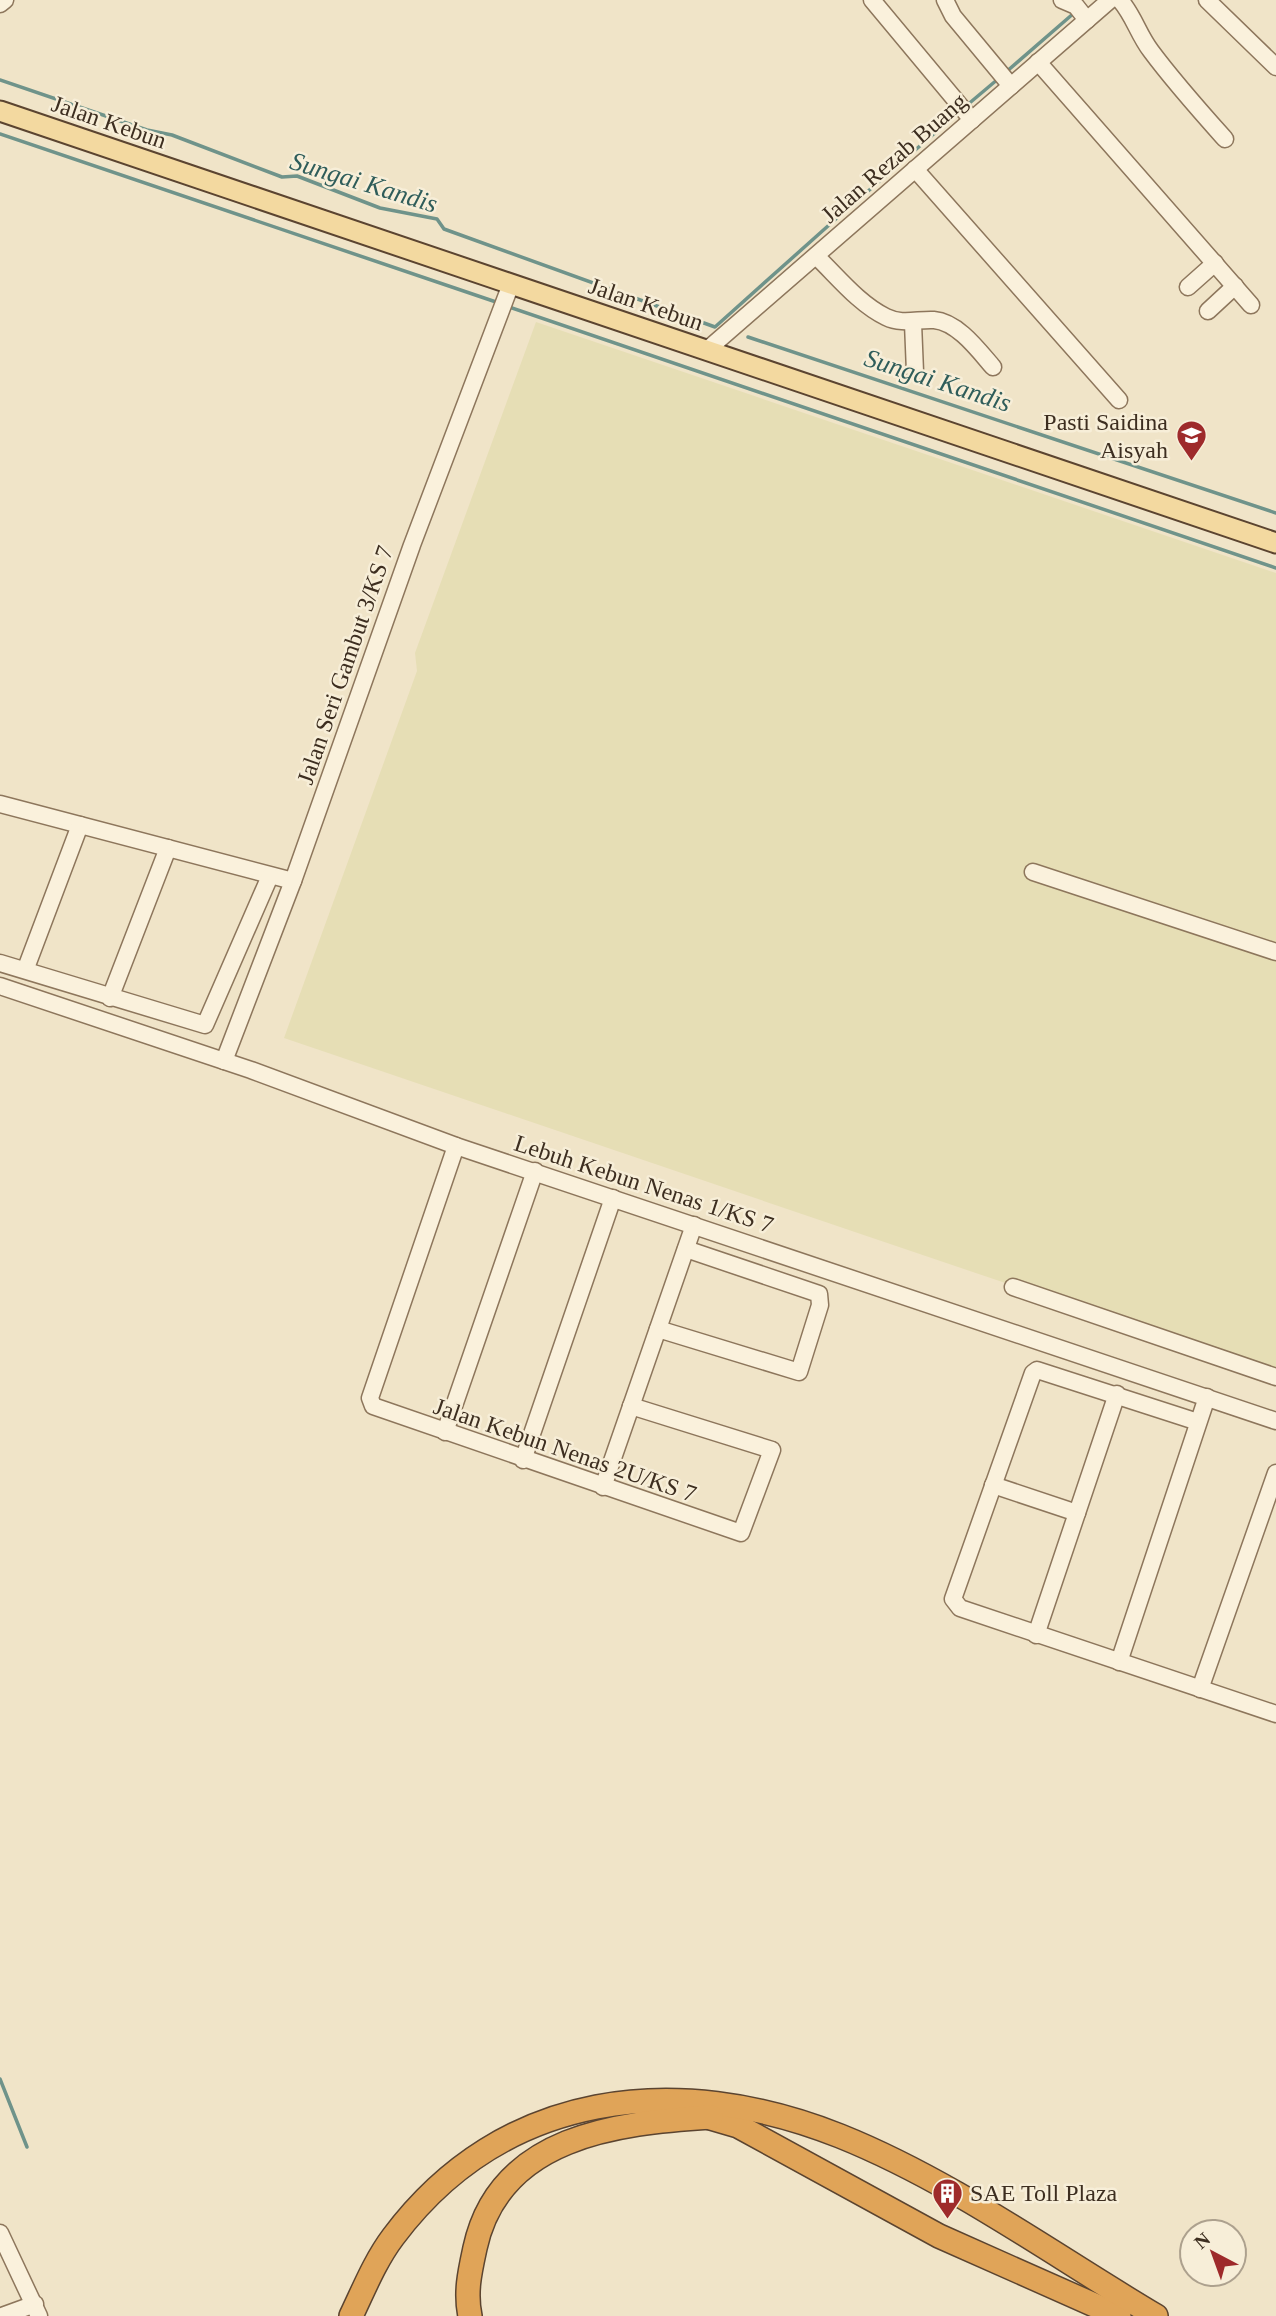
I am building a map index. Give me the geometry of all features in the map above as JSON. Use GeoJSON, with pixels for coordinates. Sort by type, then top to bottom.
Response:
{"type":"FeatureCollection","features":[{"type":"Feature","properties":{"kind":"highway"},"geometry":{"type":"LineString","coordinates":[[355,2307],[377,2263],[411,2215],[478,2153],[532,2124],[575,2110],[625,2101],[667,2100],[773,2113],[840,2136],[961,2198],[1138,2313]]}},
{"type":"Feature","properties":{"kind":"highway"},"geometry":{"type":"LineString","coordinates":[[557,2129],[635,2111],[677,2112],[711,2117],[738,2126],[780,2146],[939,2236],[1102,2310],[1163,2316]]}},
{"type":"Feature","properties":{"kind":"highway"},"geometry":{"type":"LineString","coordinates":[[470,2316],[467,2295],[469,2274],[483,2220],[495,2199],[524,2168],[554,2146],[591,2133],[632,2124],[711,2117]]}},
{"type":"Feature","properties":{"kind":"main road","name":"Jalan Kebun"},"geometry":{"type":"LineString","coordinates":[[0,111],[506,298],[707,350],[1276,543]]}},
{"type":"Feature","properties":{"kind":"street"},"geometry":{"type":"LineString","coordinates":[[0,4],[5,0]]}},
{"type":"Feature","properties":{"kind":"street"},"geometry":{"type":"LineString","coordinates":[[872,0],[967,114]]}},
{"type":"Feature","properties":{"kind":"street"},"geometry":{"type":"LineString","coordinates":[[945,0],[953,16],[1005,79]]}},
{"type":"Feature","properties":{"kind":"street","name":"Jalan Rezab Buang"},"geometry":{"type":"LineString","coordinates":[[707,350],[915,169],[967,114],[1005,79],[1038,62],[1077,10],[1110,0]]}},
{"type":"Feature","properties":{"kind":"street"},"geometry":{"type":"LineString","coordinates":[[1120,0],[1133,16],[1140,35],[1152,52],[1226,139]]}},
{"type":"Feature","properties":{"kind":"street"},"geometry":{"type":"LineString","coordinates":[[1207,0],[1276,67]]}},
{"type":"Feature","properties":{"kind":"street"},"geometry":{"type":"LineString","coordinates":[[1038,62],[1251,305]]}},
{"type":"Feature","properties":{"kind":"street"},"geometry":{"type":"LineString","coordinates":[[915,169],[1119,400]]}},
{"type":"Feature","properties":{"kind":"street"},"geometry":{"type":"LineString","coordinates":[[816,256],[863,301],[886,317],[913,323],[936,320],[965,337],[993,367]]}},
{"type":"Feature","properties":{"kind":"street"},"geometry":{"type":"LineString","coordinates":[[1188,287],[1215,263]]}},
{"type":"Feature","properties":{"kind":"street"},"geometry":{"type":"LineString","coordinates":[[1208,311],[1235,286]]}},
{"type":"Feature","properties":{"kind":"street","name":"Jalan Seri Gambut 3/KS 7"},"geometry":{"type":"LineString","coordinates":[[224,1061],[293,881],[398,581],[506,298]]}},
{"type":"Feature","properties":{"kind":"street"},"geometry":{"type":"LineString","coordinates":[[913,323],[915,372]]}},
{"type":"Feature","properties":{"kind":"street"},"geometry":{"type":"LineString","coordinates":[[0,804],[293,881]]}},
{"type":"Feature","properties":{"kind":"street"},"geometry":{"type":"LineString","coordinates":[[26,968],[80,825]]}},
{"type":"Feature","properties":{"kind":"street"},"geometry":{"type":"LineString","coordinates":[[110,998],[168,848]]}},
{"type":"Feature","properties":{"kind":"street"},"geometry":{"type":"LineString","coordinates":[[1033,872],[1276,953]]}},
{"type":"Feature","properties":{"kind":"street"},"geometry":{"type":"LineString","coordinates":[[0,962],[26,968],[201,1026],[208,1022],[270,876]]}},
{"type":"Feature","properties":{"kind":"street","name":"Lebuh Kebun Nenas 1/KS 7"},"geometry":{"type":"LineString","coordinates":[[0,986],[251,1070],[456,1146],[1276,1421]]}},
{"type":"Feature","properties":{"kind":"street"},"geometry":{"type":"LineString","coordinates":[[199,1054],[236,1029]]}},
{"type":"Feature","properties":{"kind":"street"},"geometry":{"type":"LineString","coordinates":[[236,1029],[239,1051],[251,1070]]}},
{"type":"Feature","properties":{"kind":"street","name":"Jalan Kebun Nenas 2U/KS 7"},"geometry":{"type":"LineString","coordinates":[[456,1146],[371,1403],[523,1460],[738,1533],[745,1528],[772,1450],[631,1406]]}},
{"type":"Feature","properties":{"kind":"street"},"geometry":{"type":"LineString","coordinates":[[445,1432],[535,1171]]}},
{"type":"Feature","properties":{"kind":"street"},"geometry":{"type":"LineString","coordinates":[[523,1460],[613,1198]]}},
{"type":"Feature","properties":{"kind":"street"},"geometry":{"type":"LineString","coordinates":[[603,1487],[694,1225]]}},
{"type":"Feature","properties":{"kind":"street"},"geometry":{"type":"LineString","coordinates":[[658,1329],[799,1372],[820,1306],[821,1298],[817,1293],[686,1249]]}},
{"type":"Feature","properties":{"kind":"street"},"geometry":{"type":"LineString","coordinates":[[1013,1287],[1276,1377]]}},
{"type":"Feature","properties":{"kind":"street"},"geometry":{"type":"LineString","coordinates":[[1198,1422],[1037,1370],[1033,1373],[953,1599],[960,1608],[1276,1714]]}},
{"type":"Feature","properties":{"kind":"street"},"geometry":{"type":"LineString","coordinates":[[1036,1635],[1117,1394]]}},
{"type":"Feature","properties":{"kind":"street"},"geometry":{"type":"LineString","coordinates":[[1119,1662],[1207,1397]]}},
{"type":"Feature","properties":{"kind":"street"},"geometry":{"type":"LineString","coordinates":[[1200,1689],[1276,1473]]}},
{"type":"Feature","properties":{"kind":"street"},"geometry":{"type":"LineString","coordinates":[[993,1485],[1077,1513]]}},
{"type":"Feature","properties":{"kind":"street"},"geometry":{"type":"LineString","coordinates":[[0,2233],[37,2310],[2,2316]]}},
{"type":"Feature","properties":{"kind":"shaded area"},"geometry":{"type":"Polygon","coordinates":[[[536,322],[1276,573],[1276,1375],[284,1038],[417,671],[415,653],[536,322]]]}},
{"type":"Feature","properties":{"kind":"waterway"},"geometry":{"type":"LineString","coordinates":[[1006,72],[1074,13]]}},
{"type":"Feature","properties":{"kind":"waterway"},"geometry":{"type":"LineString","coordinates":[[966,106],[998,79]]}},
{"type":"Feature","properties":{"kind":"waterway","name":"Sungai Kandis"},"geometry":{"type":"LineString","coordinates":[[0,80],[147,130],[172,135],[282,177],[297,176],[380,208],[437,219],[444,229],[715,327],[838,217]]}},
{"type":"Feature","properties":{"kind":"waterway"},"geometry":{"type":"LineString","coordinates":[[851,206],[960,111]]}},
{"type":"Feature","properties":{"kind":"waterway"},"geometry":{"type":"LineString","coordinates":[[0,134],[499,303]]}},
{"type":"Feature","properties":{"kind":"waterway"},"geometry":{"type":"LineString","coordinates":[[506,306],[1276,568]]}},
{"type":"Feature","properties":{"kind":"waterway","name":"Sungai Kandis"},"geometry":{"type":"LineString","coordinates":[[748,337],[1276,513]]}},
{"type":"Feature","properties":{"kind":"waterway"},"geometry":{"type":"LineString","coordinates":[[0,2079],[27,2147]]}},
{"type":"Feature","properties":{"kind":"place","name":"Pasti Saidina Aisyah"},"geometry":{"type":"Point","coordinates":[1191,463]}},
{"type":"Feature","properties":{"kind":"place","name":"SAE Toll Plaza"},"geometry":{"type":"Point","coordinates":[947,2220]}}]}
